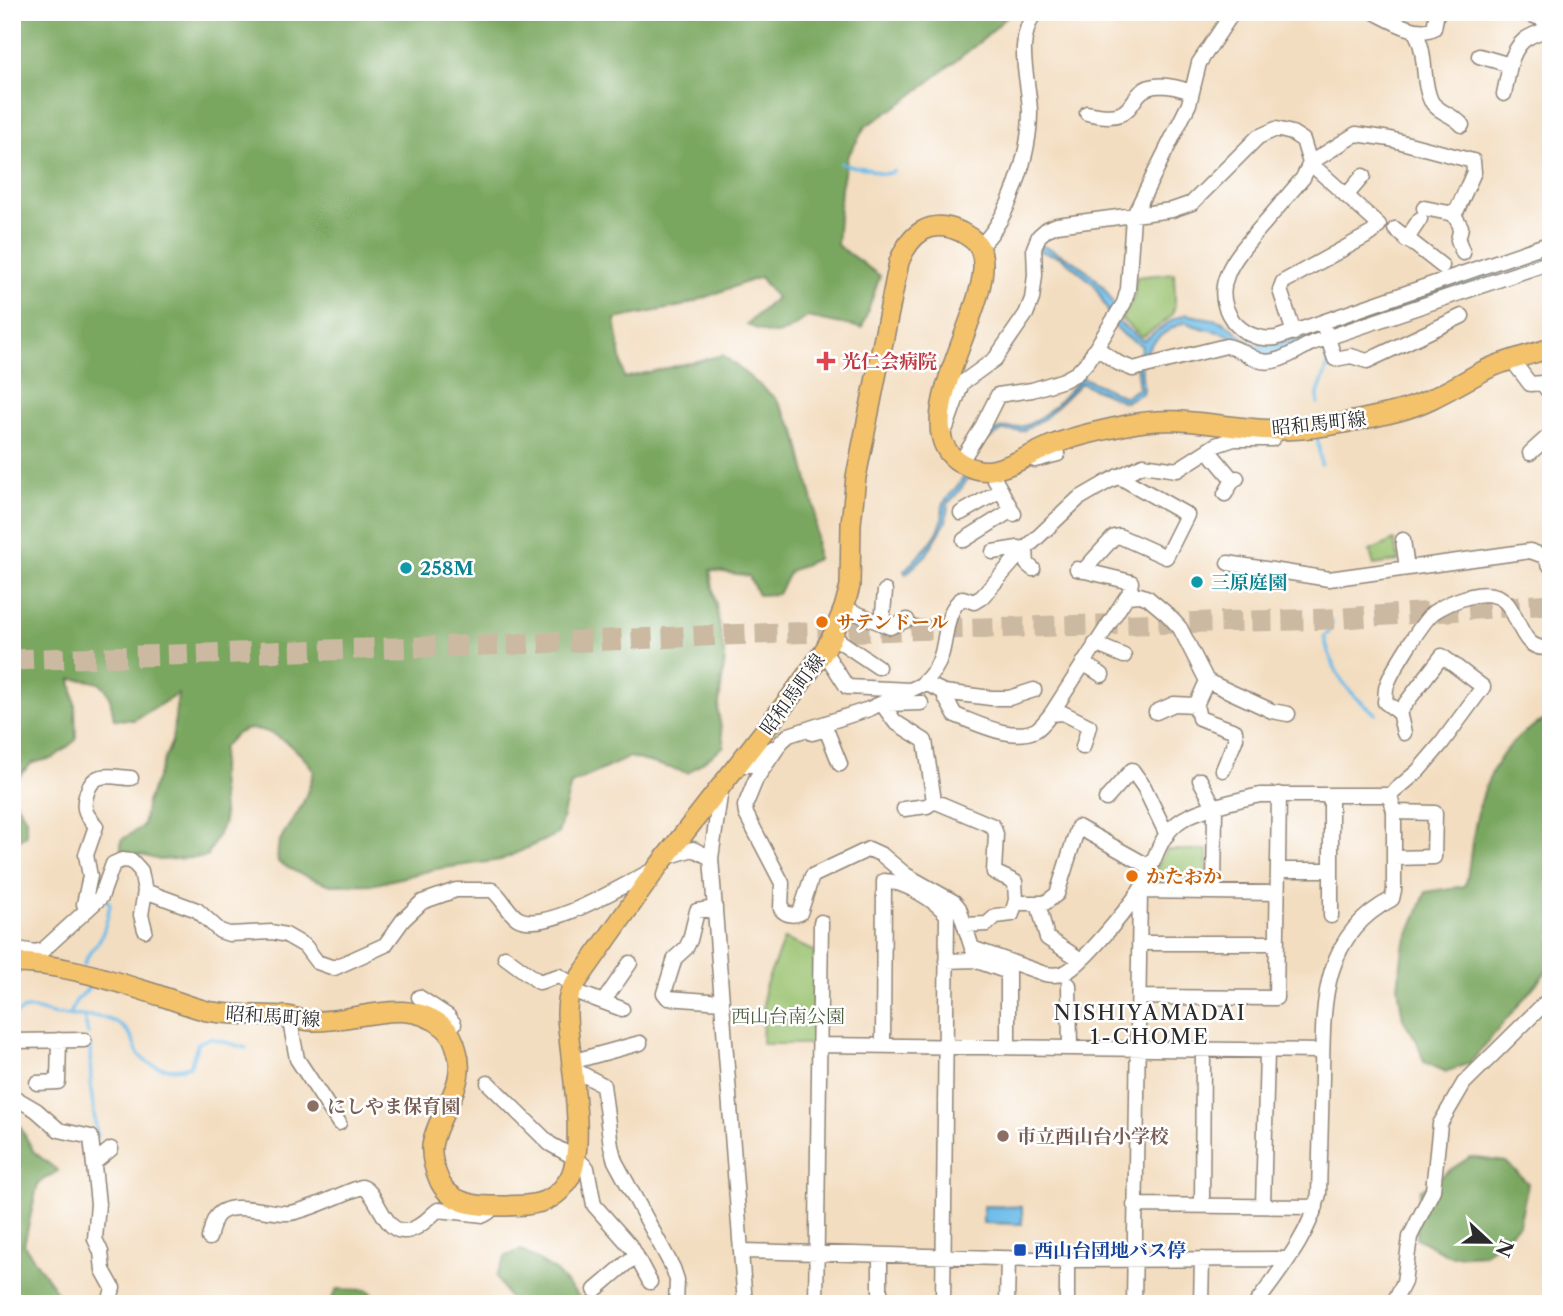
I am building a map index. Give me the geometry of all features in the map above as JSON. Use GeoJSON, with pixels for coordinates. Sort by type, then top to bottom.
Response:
{"type":"FeatureCollection","features":[{"type":"Feature","properties":{"kind":"main road","name":"昭和馬町線"},"geometry":{"type":"LineString","coordinates":[[572,988],[662,863],[721,789],[828,643],[844,608],[850,586],[851,524],[856,477],[900,262],[909,241],[929,228],[942,227],[960,232],[980,246]]}},
{"type":"Feature","properties":{"kind":"main road"},"geometry":{"type":"LineString","coordinates":[[980,246],[983,257],[977,295],[941,406],[943,437],[950,453],[960,463],[990,471]]}},
{"type":"Feature","properties":{"kind":"main road","name":"昭和馬町線"},"geometry":{"type":"LineString","coordinates":[[990,471],[1068,440],[1129,424],[1170,419],[1280,430],[1370,418],[1426,403],[1488,369],[1551,348]]}},
{"type":"Feature","properties":{"kind":"main road","name":"昭和馬町線"},"geometry":{"type":"LineString","coordinates":[[12,963],[51,966],[86,973],[207,1011],[248,1016],[289,1016],[311,1021],[385,1011],[411,1013],[435,1021],[447,1030]]}},
{"type":"Feature","properties":{"kind":"main road"},"geometry":{"type":"LineString","coordinates":[[447,1030],[458,1053],[460,1073],[434,1141],[434,1164],[442,1185],[450,1195],[473,1205],[533,1204],[546,1201],[557,1194],[570,1178],[577,1159],[567,1004],[572,988]]}},
{"type":"Feature","properties":{"kind":"street"},"geometry":{"type":"LineString","coordinates":[[980,246],[1000,220],[1027,149],[1030,111],[1022,50],[1024,36],[1035,12]]}},
{"type":"Feature","properties":{"kind":"street"},"geometry":{"type":"LineString","coordinates":[[960,463],[998,396],[1032,390],[1064,380],[1077,373],[1097,348],[1124,303],[1128,289],[1133,217],[1182,118],[1199,62],[1233,12]]}},
{"type":"Feature","properties":{"kind":"street"},"geometry":{"type":"LineString","coordinates":[[1374,12],[1390,16],[1414,30],[1419,37],[1424,56],[1431,99],[1437,107],[1462,125]]}},
{"type":"Feature","properties":{"kind":"street"},"geometry":{"type":"LineString","coordinates":[[1414,30],[1428,31],[1434,28],[1437,12]]}},
{"type":"Feature","properties":{"kind":"street"},"geometry":{"type":"LineString","coordinates":[[1524,12],[1551,22]]}},
{"type":"Feature","properties":{"kind":"street"},"geometry":{"type":"LineString","coordinates":[[1504,93],[1510,65],[1519,44],[1531,35],[1551,28]]}},
{"type":"Feature","properties":{"kind":"street"},"geometry":{"type":"LineString","coordinates":[[1479,56],[1510,65]]}},
{"type":"Feature","properties":{"kind":"street"},"geometry":{"type":"LineString","coordinates":[[1087,113],[1119,115],[1125,112],[1141,90],[1147,88],[1174,85],[1191,92]]}},
{"type":"Feature","properties":{"kind":"street"},"geometry":{"type":"LineString","coordinates":[[1406,240],[1422,213],[1453,213],[1457,210],[1474,172],[1473,161],[1355,128],[1310,163],[1303,178],[1233,261],[1224,283],[1228,313],[1244,331],[1255,337],[1268,339],[1294,333],[1551,243]]}},
{"type":"Feature","properties":{"kind":"street"},"geometry":{"type":"LineString","coordinates":[[943,437],[962,383],[995,359],[1026,314],[1032,299],[1034,248],[1039,236],[1057,225],[1172,211],[1192,203],[1258,137],[1271,130],[1282,130],[1303,140],[1310,163],[1379,225],[1372,233],[1283,282],[1280,290],[1294,333]]}},
{"type":"Feature","properties":{"kind":"street"},"geometry":{"type":"LineString","coordinates":[[1346,196],[1363,176]]}},
{"type":"Feature","properties":{"kind":"street"},"geometry":{"type":"LineString","coordinates":[[1453,213],[1461,228],[1458,240],[1463,253]]}},
{"type":"Feature","properties":{"kind":"street"},"geometry":{"type":"LineString","coordinates":[[1395,229],[1442,266]]}},
{"type":"Feature","properties":{"kind":"street"},"geometry":{"type":"LineString","coordinates":[[1097,348],[1118,363],[1133,369],[1226,346],[1235,347],[1262,361],[1274,361],[1327,338],[1551,262]]}},
{"type":"Feature","properties":{"kind":"street"},"geometry":{"type":"LineString","coordinates":[[1451,279],[1456,294]]}},
{"type":"Feature","properties":{"kind":"street"},"geometry":{"type":"LineString","coordinates":[[1322,322],[1335,359],[1351,356],[1367,361],[1462,316]]}},
{"type":"Feature","properties":{"kind":"street"},"geometry":{"type":"LineString","coordinates":[[1512,360],[1531,384],[1542,383],[1551,395]]}},
{"type":"Feature","properties":{"kind":"street"},"geometry":{"type":"LineString","coordinates":[[739,765],[751,765],[789,735],[882,704],[916,687],[936,669],[957,602],[962,597],[977,601],[1077,499],[1143,465],[1177,470],[1208,450],[1234,439],[1272,439],[1280,430]]}},
{"type":"Feature","properties":{"kind":"street"},"geometry":{"type":"LineString","coordinates":[[1530,453],[1551,433]]}},
{"type":"Feature","properties":{"kind":"street"},"geometry":{"type":"LineString","coordinates":[[1208,450],[1235,479],[1225,494]]}},
{"type":"Feature","properties":{"kind":"street"},"geometry":{"type":"LineString","coordinates":[[1024,457],[1031,461],[1058,454]]}},
{"type":"Feature","properties":{"kind":"street"},"geometry":{"type":"LineString","coordinates":[[964,540],[1013,512],[990,471]]}},
{"type":"Feature","properties":{"kind":"street"},"geometry":{"type":"LineString","coordinates":[[944,691],[955,715],[999,730],[1030,732],[1041,726],[1051,714],[1129,595],[1131,582],[1079,570],[1114,537],[1119,536],[1166,557],[1187,515],[1118,476]]}},
{"type":"Feature","properties":{"kind":"street"},"geometry":{"type":"LineString","coordinates":[[961,513],[1001,490]]}},
{"type":"Feature","properties":{"kind":"street"},"geometry":{"type":"LineString","coordinates":[[1403,540],[1407,568]]}},
{"type":"Feature","properties":{"kind":"street"},"geometry":{"type":"LineString","coordinates":[[993,552],[1026,549]]}},
{"type":"Feature","properties":{"kind":"street"},"geometry":{"type":"LineString","coordinates":[[1026,549],[1027,564],[1032,569]]}},
{"type":"Feature","properties":{"kind":"street"},"geometry":{"type":"LineString","coordinates":[[1228,563],[1329,579],[1530,551],[1544,556],[1551,567]]}},
{"type":"Feature","properties":{"kind":"street"},"geometry":{"type":"LineString","coordinates":[[882,623],[885,591]]}},
{"type":"Feature","properties":{"kind":"street"},"geometry":{"type":"LineString","coordinates":[[1404,733],[1399,712],[1385,702],[1387,685],[1396,666],[1434,612],[1484,594],[1501,597],[1527,640],[1543,648],[1551,647]]}},
{"type":"Feature","properties":{"kind":"street"},"geometry":{"type":"LineString","coordinates":[[1129,595],[1149,598],[1180,628],[1206,681],[1198,718]]}},
{"type":"Feature","properties":{"kind":"street"},"geometry":{"type":"LineString","coordinates":[[844,608],[890,626],[907,620]]}},
{"type":"Feature","properties":{"kind":"street"},"geometry":{"type":"LineString","coordinates":[[828,643],[848,687],[854,689],[929,685],[944,691],[1009,698],[1034,690]]}},
{"type":"Feature","properties":{"kind":"street"},"geometry":{"type":"LineString","coordinates":[[828,643],[878,667]]}},
{"type":"Feature","properties":{"kind":"street"},"geometry":{"type":"LineString","coordinates":[[1095,644],[1125,656]]}},
{"type":"Feature","properties":{"kind":"street"},"geometry":{"type":"LineString","coordinates":[[782,741],[756,779],[745,806],[748,822],[782,883],[783,911],[790,915],[800,913],[812,876],[869,849],[882,855],[906,875],[954,902],[959,908],[972,948],[1045,974],[1055,975],[1066,972],[1081,960],[1140,891],[1167,835],[1182,820],[1241,799],[1279,794],[1390,795],[1418,771],[1483,687],[1442,656],[1399,712]]}},
{"type":"Feature","properties":{"kind":"street"},"geometry":{"type":"LineString","coordinates":[[1083,663],[1102,675]]}},
{"type":"Feature","properties":{"kind":"street"},"geometry":{"type":"LineString","coordinates":[[1206,681],[1272,711],[1288,714]]}},
{"type":"Feature","properties":{"kind":"street"},"geometry":{"type":"LineString","coordinates":[[882,704],[921,703]]}},
{"type":"Feature","properties":{"kind":"street"},"geometry":{"type":"LineString","coordinates":[[882,704],[895,722],[925,741],[934,801]]}},
{"type":"Feature","properties":{"kind":"street"},"geometry":{"type":"LineString","coordinates":[[1156,712],[1174,704],[1198,718],[1235,731],[1236,738],[1223,770]]}},
{"type":"Feature","properties":{"kind":"street"},"geometry":{"type":"LineString","coordinates":[[1051,714],[1063,713],[1089,726],[1083,747]]}},
{"type":"Feature","properties":{"kind":"street"},"geometry":{"type":"LineString","coordinates":[[807,728],[810,734],[826,729],[840,764]]}},
{"type":"Feature","properties":{"kind":"street"},"geometry":{"type":"LineString","coordinates":[[1106,799],[1132,771],[1167,835]]}},
{"type":"Feature","properties":{"kind":"street"},"geometry":{"type":"LineString","coordinates":[[87,910],[84,904],[90,876],[86,855],[96,826],[86,813],[84,805],[87,795],[93,780],[100,777],[131,778]]}},
{"type":"Feature","properties":{"kind":"street"},"geometry":{"type":"LineString","coordinates":[[1200,780],[1215,808],[1214,891]]}},
{"type":"Feature","properties":{"kind":"street"},"geometry":{"type":"LineString","coordinates":[[721,789],[711,858],[745,1304]]}},
{"type":"Feature","properties":{"kind":"street"},"geometry":{"type":"LineString","coordinates":[[1139,997],[1276,998],[1279,794]]}},
{"type":"Feature","properties":{"kind":"street"},"geometry":{"type":"LineString","coordinates":[[1256,1304],[1306,1232],[1320,1194],[1325,999],[1331,972],[1351,931],[1380,905],[1392,899],[1394,812],[1390,795]]}},
{"type":"Feature","properties":{"kind":"street"},"geometry":{"type":"LineString","coordinates":[[1331,796],[1331,916]]}},
{"type":"Feature","properties":{"kind":"street"},"geometry":{"type":"LineString","coordinates":[[904,809],[927,806],[934,801]]}},
{"type":"Feature","properties":{"kind":"street"},"geometry":{"type":"LineString","coordinates":[[934,801],[993,826],[996,834],[993,872],[1015,882],[1016,903],[1012,914],[996,916],[987,924],[965,925]]}},
{"type":"Feature","properties":{"kind":"street"},"geometry":{"type":"LineString","coordinates":[[1394,812],[1435,813],[1434,857],[1394,858]]}},
{"type":"Feature","properties":{"kind":"street"},"geometry":{"type":"LineString","coordinates":[[1016,903],[1045,903],[1056,894],[1078,827],[1150,867]]}},
{"type":"Feature","properties":{"kind":"street"},"geometry":{"type":"LineString","coordinates":[[145,891],[197,910],[220,931],[229,934],[272,932],[286,935],[305,946],[317,962],[334,968],[385,944],[415,907],[443,893],[456,890],[492,890],[518,919],[537,923],[573,912],[693,849],[711,858]]}},
{"type":"Feature","properties":{"kind":"street"},"geometry":{"type":"LineString","coordinates":[[12,948],[34,952],[43,950],[101,897],[113,864],[122,860],[132,861],[141,871],[145,891],[141,915],[145,930]]}},
{"type":"Feature","properties":{"kind":"street"},"geometry":{"type":"LineString","coordinates":[[1279,870],[1331,870]]}},
{"type":"Feature","properties":{"kind":"street"},"geometry":{"type":"LineString","coordinates":[[884,1045],[884,881],[896,881],[940,906],[947,915],[943,1304]]}},
{"type":"Feature","properties":{"kind":"street"},"geometry":{"type":"LineString","coordinates":[[1140,891],[1277,893]]}},
{"type":"Feature","properties":{"kind":"street"},"geometry":{"type":"LineString","coordinates":[[1134,1304],[1140,891]]}},
{"type":"Feature","properties":{"kind":"street"},"geometry":{"type":"LineString","coordinates":[[1038,903],[1046,938],[1081,960]]}},
{"type":"Feature","properties":{"kind":"street"},"geometry":{"type":"LineString","coordinates":[[715,908],[697,911],[690,940],[675,958],[664,993],[668,998],[722,1002]]}},
{"type":"Feature","properties":{"kind":"street"},"geometry":{"type":"LineString","coordinates":[[816,1304],[821,922]]}},
{"type":"Feature","properties":{"kind":"street"},"geometry":{"type":"LineString","coordinates":[[1140,943],[1277,943]]}},
{"type":"Feature","properties":{"kind":"street"},"geometry":{"type":"LineString","coordinates":[[505,957],[539,982],[559,976],[572,988],[622,1009]]}},
{"type":"Feature","properties":{"kind":"street"},"geometry":{"type":"LineString","coordinates":[[946,961],[974,960],[1008,972],[1008,1047]]}},
{"type":"Feature","properties":{"kind":"street"},"geometry":{"type":"LineString","coordinates":[[603,1002],[630,963]]}},
{"type":"Feature","properties":{"kind":"street"},"geometry":{"type":"LineString","coordinates":[[1069,985],[1070,1047]]}},
{"type":"Feature","properties":{"kind":"street"},"geometry":{"type":"LineString","coordinates":[[419,997],[448,1016],[454,1024],[447,1030]]}},
{"type":"Feature","properties":{"kind":"street"},"geometry":{"type":"LineString","coordinates":[[1393,1304],[1404,1282],[1410,1237],[1433,1190],[1440,1124],[1464,1083],[1551,997]]}},
{"type":"Feature","properties":{"kind":"street"},"geometry":{"type":"LineString","coordinates":[[289,1016],[297,1059],[339,1123]]}},
{"type":"Feature","properties":{"kind":"street"},"geometry":{"type":"LineString","coordinates":[[37,1083],[58,1082],[59,1040]]}},
{"type":"Feature","properties":{"kind":"street"},"geometry":{"type":"LineString","coordinates":[[13,1043],[84,1040]]}},
{"type":"Feature","properties":{"kind":"street"},"geometry":{"type":"LineString","coordinates":[[571,1065],[640,1044]]}},
{"type":"Feature","properties":{"kind":"street"},"geometry":{"type":"LineString","coordinates":[[821,1045],[1322,1051]]}},
{"type":"Feature","properties":{"kind":"street"},"geometry":{"type":"LineString","coordinates":[[1202,1204],[1203,1050]]}},
{"type":"Feature","properties":{"kind":"street"},"geometry":{"type":"LineString","coordinates":[[1264,1206],[1267,1051]]}},
{"type":"Feature","properties":{"kind":"street"},"geometry":{"type":"LineString","coordinates":[[571,1065],[603,1085],[615,1161],[673,1268],[677,1280],[676,1304]]}},
{"type":"Feature","properties":{"kind":"street"},"geometry":{"type":"LineString","coordinates":[[488,1083],[550,1144],[577,1159],[587,1168],[594,1205],[632,1248],[650,1282]]}},
{"type":"Feature","properties":{"kind":"street"},"geometry":{"type":"LineString","coordinates":[[12,1096],[36,1110],[59,1130],[91,1138],[103,1155],[95,1239],[101,1252],[106,1278],[113,1288],[109,1304]]}},
{"type":"Feature","properties":{"kind":"street"},"geometry":{"type":"LineString","coordinates":[[209,1238],[216,1216],[228,1209],[289,1213],[315,1206],[362,1187],[370,1190],[391,1226],[403,1230],[413,1230],[438,1210],[484,1215],[494,1206]]}},
{"type":"Feature","properties":{"kind":"street"},"geometry":{"type":"LineString","coordinates":[[1134,1205],[1316,1207]]}},
{"type":"Feature","properties":{"kind":"street"},"geometry":{"type":"LineString","coordinates":[[741,1251],[1067,1260],[1287,1259]]}},
{"type":"Feature","properties":{"kind":"street"},"geometry":{"type":"LineString","coordinates":[[595,1290],[635,1255]]}},
{"type":"Feature","properties":{"kind":"street"},"geometry":{"type":"LineString","coordinates":[[880,1255],[880,1304]]}},
{"type":"Feature","properties":{"kind":"street"},"geometry":{"type":"LineString","coordinates":[[1006,1304],[1008,1258]]}},
{"type":"Feature","properties":{"kind":"street"},"geometry":{"type":"LineString","coordinates":[[1201,1304],[1202,1259]]}},
{"type":"Feature","properties":{"kind":"street"},"geometry":{"type":"LineString","coordinates":[[1067,1260],[1067,1304]]}},
{"type":"Feature","properties":{"kind":"green space"},"geometry":{"type":"Polygon","coordinates":[[[12,12],[1011,12],[986,37],[906,100],[865,127],[847,158],[841,188],[837,245],[880,276],[862,328],[807,317],[785,332],[772,334],[747,324],[776,298],[760,277],[682,306],[615,319],[624,378],[723,355],[776,399],[796,432],[815,510],[817,559],[790,571],[778,594],[758,595],[749,576],[710,570],[725,658],[718,711],[724,746],[688,773],[630,757],[571,784],[558,834],[501,860],[436,869],[376,884],[331,885],[300,874],[278,862],[280,841],[303,802],[314,771],[282,739],[260,730],[240,732],[223,747],[220,778],[224,822],[207,857],[159,860],[121,853],[121,840],[143,826],[147,802],[172,741],[178,694],[134,720],[114,719],[110,698],[104,687],[92,681],[71,679],[76,740],[53,758],[32,763],[12,783],[12,12]]]}},
{"type":"Feature","properties":{"kind":"green space"},"geometry":{"type":"Polygon","coordinates":[[[1174,273],[1173,312],[1163,323],[1142,337],[1121,319],[1134,297],[1136,277],[1174,273]]]}},
{"type":"Feature","properties":{"kind":"green space"},"geometry":{"type":"Polygon","coordinates":[[[1394,540],[1399,561],[1374,565],[1370,551],[1394,540]]]}},
{"type":"Feature","properties":{"kind":"green space"},"geometry":{"type":"Polygon","coordinates":[[[1551,717],[1551,966],[1470,1063],[1446,1072],[1424,1062],[1417,1041],[1403,1019],[1398,987],[1403,948],[1426,892],[1464,886],[1479,808],[1496,765],[1510,746],[1528,730],[1551,717]]]}},
{"type":"Feature","properties":{"kind":"green space"},"geometry":{"type":"Polygon","coordinates":[[[12,797],[26,818],[26,836],[12,844],[12,797]]]}},
{"type":"Feature","properties":{"kind":"green space"},"geometry":{"type":"Polygon","coordinates":[[[1166,850],[1207,850],[1207,882],[1158,881],[1153,875],[1166,850]]]}},
{"type":"Feature","properties":{"kind":"green space","name":"西山台南公園"},"geometry":{"type":"Polygon","coordinates":[[[784,939],[814,951],[812,1044],[762,1044],[764,989],[784,939]]]}},
{"type":"Feature","properties":{"kind":"green space"},"geometry":{"type":"Polygon","coordinates":[[[18,1123],[34,1152],[58,1171],[38,1183],[24,1245],[65,1304],[12,1304],[12,1169],[19,1167],[12,1135],[18,1123]]]}},
{"type":"Feature","properties":{"kind":"green space"},"geometry":{"type":"Polygon","coordinates":[[[1470,1157],[1506,1162],[1528,1183],[1519,1225],[1484,1254],[1450,1256],[1416,1238],[1420,1190],[1470,1157]]]}},
{"type":"Feature","properties":{"kind":"green space"},"geometry":{"type":"Polygon","coordinates":[[[521,1250],[554,1270],[586,1304],[512,1304],[496,1276],[506,1256],[521,1250]]]}},
{"type":"Feature","properties":{"kind":"green space"},"geometry":{"type":"Polygon","coordinates":[[[337,1289],[368,1290],[385,1304],[329,1304],[337,1289]]]}},
{"type":"Feature","properties":{"kind":"water"},"geometry":{"type":"Polygon","coordinates":[[[1040,245],[1066,257],[1090,274],[1109,295],[1118,322],[1143,341],[1174,319],[1187,314],[1220,321],[1257,345],[1276,344],[1551,251],[1551,259],[1268,359],[1234,344],[1229,335],[1185,322],[1164,333],[1147,350],[1142,369],[1142,393],[1125,402],[1081,383],[1045,418],[1022,431],[1002,431],[983,443],[971,458],[971,450],[986,437],[1003,428],[1018,428],[1037,419],[1061,399],[1081,377],[1125,397],[1139,388],[1136,365],[1142,346],[1115,326],[1094,284],[1061,257],[1039,251],[1040,245]]]}},
{"type":"Feature","properties":{"kind":"water"},"geometry":{"type":"Polygon","coordinates":[[[966,473],[970,475],[948,503],[946,522],[926,555],[906,574],[904,571],[935,535],[942,521],[944,503],[966,473]]]}},
{"type":"Feature","properties":{"kind":"water"},"geometry":{"type":"Polygon","coordinates":[[[983,1206],[1022,1207],[1022,1224],[983,1223],[983,1206]]]}},
{"type":"Feature","properties":{"kind":"waterway"},"geometry":{"type":"LineString","coordinates":[[841,163],[882,174],[894,171]]}},
{"type":"Feature","properties":{"kind":"waterway"},"geometry":{"type":"LineString","coordinates":[[1318,403],[1318,393],[1328,366],[1323,344]]}},
{"type":"Feature","properties":{"kind":"waterway"},"geometry":{"type":"LineString","coordinates":[[1317,435],[1321,464]]}},
{"type":"Feature","properties":{"kind":"waterway"},"geometry":{"type":"LineString","coordinates":[[1325,613],[1332,623],[1324,637],[1337,672],[1356,697],[1376,714]]}},
{"type":"Feature","properties":{"kind":"waterway"},"geometry":{"type":"LineString","coordinates":[[84,965],[104,930],[110,904],[106,899]]}},
{"type":"Feature","properties":{"kind":"waterway"},"geometry":{"type":"LineString","coordinates":[[70,1015],[76,1001],[88,989],[90,982]]}},
{"type":"Feature","properties":{"kind":"waterway"},"geometry":{"type":"LineString","coordinates":[[12,1017],[22,1010],[35,1009],[52,1014],[99,1017],[116,1022],[131,1036],[141,1057],[160,1068],[190,1066],[198,1043],[210,1038],[246,1048]]}},
{"type":"Feature","properties":{"kind":"waterway"},"geometry":{"type":"LineString","coordinates":[[84,1016],[88,1034]]}},
{"type":"Feature","properties":{"kind":"waterway"},"geometry":{"type":"LineString","coordinates":[[90,1045],[91,1090],[97,1137]]}},
{"type":"Feature","properties":{"kind":"tunnel"},"geometry":{"type":"LineString","coordinates":[[12,660],[751,634],[1329,619],[1551,604]]}},
{"type":"Feature","properties":{"kind":"place","name":"光仁会病院"},"geometry":{"type":"Point","coordinates":[826,361]}},
{"type":"Feature","properties":{"kind":"place","name":"258M"},"geometry":{"type":"Point","coordinates":[406,568]}},
{"type":"Feature","properties":{"kind":"place","name":"三原庭園"},"geometry":{"type":"Point","coordinates":[1197,582]}},
{"type":"Feature","properties":{"kind":"place","name":"サテンドール"},"geometry":{"type":"Point","coordinates":[822,622]}},
{"type":"Feature","properties":{"kind":"place","name":"かたおか"},"geometry":{"type":"Point","coordinates":[1132,876]}},
{"type":"Feature","properties":{"kind":"place","name":"にしやま保育園"},"geometry":{"type":"Point","coordinates":[313,1106]}},
{"type":"Feature","properties":{"kind":"place","name":"市立西山台小学校"},"geometry":{"type":"Point","coordinates":[1003,1136]}},
{"type":"Feature","properties":{"kind":"place","name":"西山台団地バス停"},"geometry":{"type":"Point","coordinates":[1020,1250]}},
{"type":"Feature","properties":{"kind":"district","name":"NISHIYAMADAI 1-CHOME"},"geometry":{"type":"Point","coordinates":[1150,1025]}}]}
